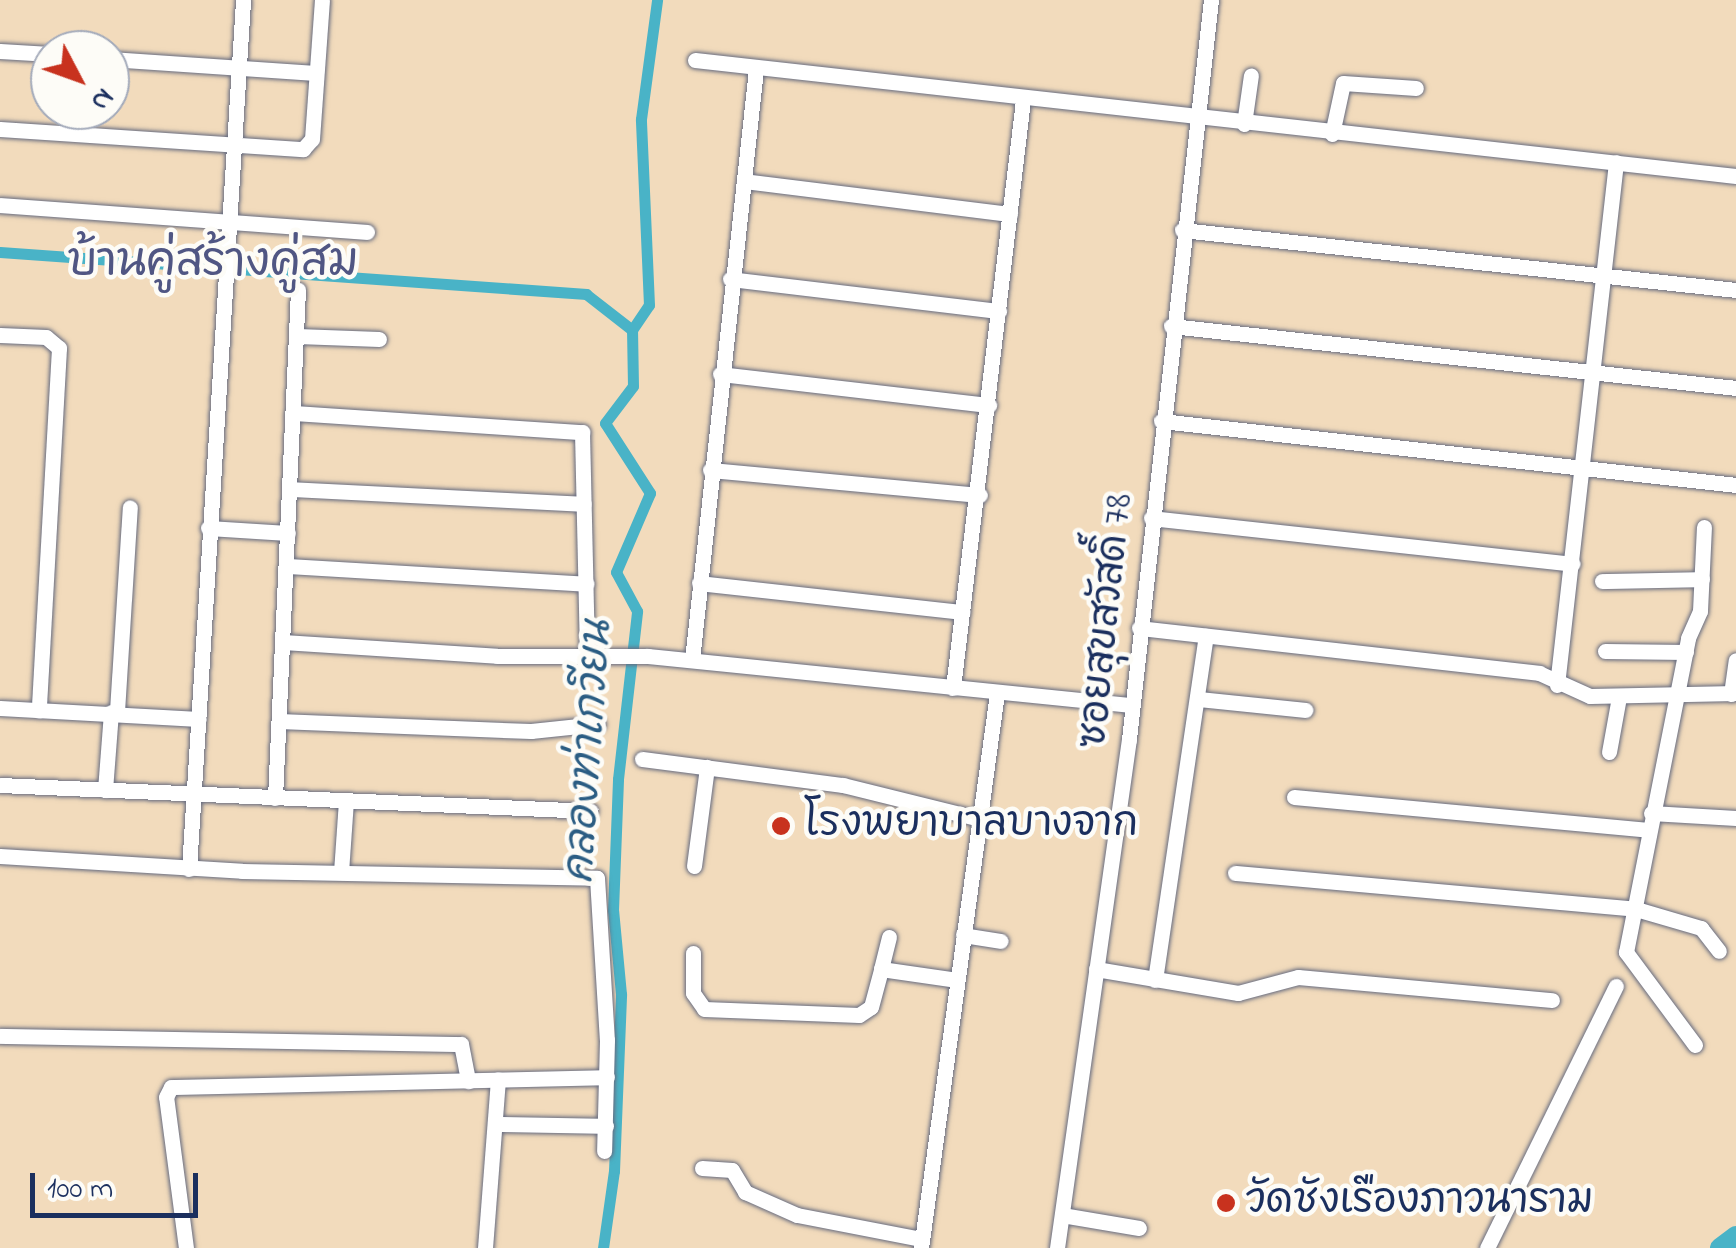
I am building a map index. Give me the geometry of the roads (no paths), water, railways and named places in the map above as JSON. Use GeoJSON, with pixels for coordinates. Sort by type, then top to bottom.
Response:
{"type":"FeatureCollection","features":[{"type":"Feature","properties":{"kind":"street"},"geometry":{"type":"LineString","coordinates":[[188,869],[223,267],[243,0]]}},
{"type":"Feature","properties":{"kind":"street"},"geometry":{"type":"LineString","coordinates":[[0,129],[232,145],[310,145],[322,0]]}},
{"type":"Feature","properties":{"kind":"street","name":"ซอยสุขสวัสดิ์ 78"},"geometry":{"type":"LineString","coordinates":[[1057,1248],[1132,706],[1171,326],[1211,0]]}},
{"type":"Feature","properties":{"kind":"street"},"geometry":{"type":"LineString","coordinates":[[0,51],[30,53]]}},
{"type":"Feature","properties":{"kind":"street"},"geometry":{"type":"LineString","coordinates":[[130,60],[316,73]]}},
{"type":"Feature","properties":{"kind":"street"},"geometry":{"type":"LineString","coordinates":[[695,60],[1198,120],[1736,176]]}},
{"type":"Feature","properties":{"kind":"street"},"geometry":{"type":"LineString","coordinates":[[692,660],[730,278],[756,69]]}},
{"type":"Feature","properties":{"kind":"street"},"geometry":{"type":"LineString","coordinates":[[1244,124],[1251,75]]}},
{"type":"Feature","properties":{"kind":"street"},"geometry":{"type":"LineString","coordinates":[[1332,134],[1344,84],[1416,88]]}},
{"type":"Feature","properties":{"kind":"street"},"geometry":{"type":"LineString","coordinates":[[954,688],[980,495],[1023,100]]}},
{"type":"Feature","properties":{"kind":"street"},"geometry":{"type":"LineString","coordinates":[[1557,685],[1616,162]]}},
{"type":"Feature","properties":{"kind":"street"},"geometry":{"type":"LineString","coordinates":[[744,181],[1010,214]]}},
{"type":"Feature","properties":{"kind":"street"},"geometry":{"type":"LineString","coordinates":[[0,205],[368,232]]}},
{"type":"Feature","properties":{"kind":"street"},"geometry":{"type":"LineString","coordinates":[[1182,230],[1736,290]]}},
{"type":"Feature","properties":{"kind":"street"},"geometry":{"type":"LineString","coordinates":[[730,278],[999,311]]}},
{"type":"Feature","properties":{"kind":"street"},"geometry":{"type":"LineString","coordinates":[[275,798],[298,290]]}},
{"type":"Feature","properties":{"kind":"street"},"geometry":{"type":"LineString","coordinates":[[1171,326],[1736,388]]}},
{"type":"Feature","properties":{"kind":"street"},"geometry":{"type":"LineString","coordinates":[[0,335],[46,338],[59,348],[39,710]]}},
{"type":"Feature","properties":{"kind":"street"},"geometry":{"type":"LineString","coordinates":[[297,336],[379,340]]}},
{"type":"Feature","properties":{"kind":"street"},"geometry":{"type":"LineString","coordinates":[[720,374],[989,404]]}},
{"type":"Feature","properties":{"kind":"street"},"geometry":{"type":"LineString","coordinates":[[294,412],[580,430],[587,654]]}},
{"type":"Feature","properties":{"kind":"street"},"geometry":{"type":"LineString","coordinates":[[1161,421],[1736,485]]}},
{"type":"Feature","properties":{"kind":"street"},"geometry":{"type":"LineString","coordinates":[[710,470],[980,495]]}},
{"type":"Feature","properties":{"kind":"street"},"geometry":{"type":"LineString","coordinates":[[290,490],[584,504]]}},
{"type":"Feature","properties":{"kind":"street"},"geometry":{"type":"LineString","coordinates":[[105,790],[130,507]]}},
{"type":"Feature","properties":{"kind":"street"},"geometry":{"type":"LineString","coordinates":[[1151,518],[1572,564]]}},
{"type":"Feature","properties":{"kind":"street"},"geometry":{"type":"LineString","coordinates":[[1695,1045],[1626,952],[1649,822],[1681,695],[1686,652],[1700,611],[1704,527]]}},
{"type":"Feature","properties":{"kind":"street"},"geometry":{"type":"LineString","coordinates":[[208,528],[288,533]]}},
{"type":"Feature","properties":{"kind":"street"},"geometry":{"type":"LineString","coordinates":[[287,566],[586,584]]}},
{"type":"Feature","properties":{"kind":"street"},"geometry":{"type":"LineString","coordinates":[[1602,581],[1702,579]]}},
{"type":"Feature","properties":{"kind":"street"},"geometry":{"type":"LineString","coordinates":[[699,583],[962,612]]}},
{"type":"Feature","properties":{"kind":"street"},"geometry":{"type":"LineString","coordinates":[[1139,628],[1539,674],[1573,693],[1619,697],[1733,694],[1736,660]]}},
{"type":"Feature","properties":{"kind":"street"},"geometry":{"type":"LineString","coordinates":[[1156,980],[1206,636]]}},
{"type":"Feature","properties":{"kind":"street"},"geometry":{"type":"LineString","coordinates":[[283,642],[648,656],[1132,706]]}},
{"type":"Feature","properties":{"kind":"street"},"geometry":{"type":"LineString","coordinates":[[1605,651],[1686,652]]}},
{"type":"Feature","properties":{"kind":"street"},"geometry":{"type":"LineString","coordinates":[[702,1168],[732,1170],[745,1192],[797,1215],[922,1244],[996,693]]}},
{"type":"Feature","properties":{"kind":"street"},"geometry":{"type":"LineString","coordinates":[[1608,752],[1619,697]]}},
{"type":"Feature","properties":{"kind":"street"},"geometry":{"type":"LineString","coordinates":[[1199,698],[1305,710]]}},
{"type":"Feature","properties":{"kind":"street"},"geometry":{"type":"LineString","coordinates":[[0,708],[199,718]]}},
{"type":"Feature","properties":{"kind":"street"},"geometry":{"type":"LineString","coordinates":[[279,721],[532,731],[598,724]]}},
{"type":"Feature","properties":{"kind":"street"},"geometry":{"type":"LineString","coordinates":[[642,758],[842,785],[980,819]]}},
{"type":"Feature","properties":{"kind":"street"},"geometry":{"type":"LineString","coordinates":[[694,866],[707,767]]}},
{"type":"Feature","properties":{"kind":"street"},"geometry":{"type":"LineString","coordinates":[[0,785],[590,811]]}},
{"type":"Feature","properties":{"kind":"street"},"geometry":{"type":"LineString","coordinates":[[1294,797],[1649,822],[1736,818]]}},
{"type":"Feature","properties":{"kind":"street"},"geometry":{"type":"LineString","coordinates":[[341,872],[346,801]]}},
{"type":"Feature","properties":{"kind":"street"},"geometry":{"type":"LineString","coordinates":[[0,856],[188,869],[598,878],[607,1077],[604,1151]]}},
{"type":"Feature","properties":{"kind":"street"},"geometry":{"type":"LineString","coordinates":[[1235,873],[1636,909],[1706,930],[1719,951]]}},
{"type":"Feature","properties":{"kind":"street"},"geometry":{"type":"LineString","coordinates":[[963,935],[1000,941]]}},
{"type":"Feature","properties":{"kind":"street"},"geometry":{"type":"LineString","coordinates":[[693,953],[692,993],[704,1010],[859,1015],[870,1007],[889,937]]}},
{"type":"Feature","properties":{"kind":"street"},"geometry":{"type":"LineString","coordinates":[[881,969],[957,980]]}},
{"type":"Feature","properties":{"kind":"street"},"geometry":{"type":"LineString","coordinates":[[1096,969],[1238,992],[1298,978],[1552,1000]]}},
{"type":"Feature","properties":{"kind":"street"},"geometry":{"type":"LineString","coordinates":[[1488,1248],[1616,986]]}},
{"type":"Feature","properties":{"kind":"street"},"geometry":{"type":"LineString","coordinates":[[0,1036],[462,1044],[468,1082]]}},
{"type":"Feature","properties":{"kind":"street"},"geometry":{"type":"LineString","coordinates":[[186,1248],[168,1089],[607,1077]]}},
{"type":"Feature","properties":{"kind":"street"},"geometry":{"type":"LineString","coordinates":[[484,1248],[498,1080]]}},
{"type":"Feature","properties":{"kind":"street"},"geometry":{"type":"LineString","coordinates":[[496,1124],[606,1126]]}},
{"type":"Feature","properties":{"kind":"street"},"geometry":{"type":"LineString","coordinates":[[1062,1215],[1139,1228]]}},
{"type":"Feature","properties":{"kind":"waterway","name":"คลองท่าเกวียน"},"geometry":{"type":"LineString","coordinates":[[603,1248],[614,1171],[621,994],[613,910],[618,779],[637,611],[616,572],[650,493],[605,423],[633,386],[632,330],[649,305],[641,119],[657,0]]}},
{"type":"Feature","properties":{"kind":"waterway"},"geometry":{"type":"LineString","coordinates":[[0,252],[586,294],[632,330]]}},
{"type":"Feature","properties":{"kind":"waterway"},"geometry":{"type":"LineString","coordinates":[[1720,1248],[1736,1236]]}},
{"type":"Feature","properties":{"kind":"place","name":"โรงพยาบาลบางจาก"},"geometry":{"type":"Point","coordinates":[781,826]}},
{"type":"Feature","properties":{"kind":"place","name":"วัดชังเรืองภาวนาราม"},"geometry":{"type":"Point","coordinates":[1226,1203]}},
{"type":"Feature","properties":{"kind":"district","name":"บ้านคู่สร้างคู่สม"},"geometry":{"type":"Point","coordinates":[213,265]}}]}
